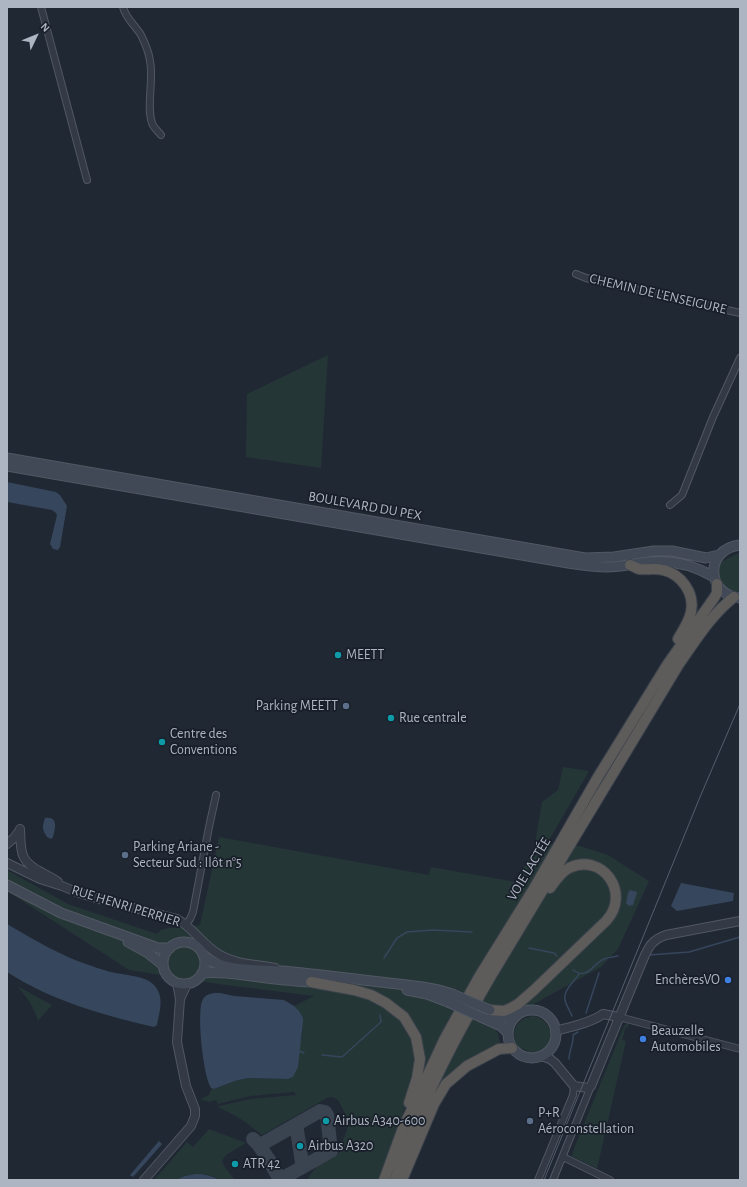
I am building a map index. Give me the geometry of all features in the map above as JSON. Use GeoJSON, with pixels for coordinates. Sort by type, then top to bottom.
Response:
{"type":"FeatureCollection","features":[{"type":"Feature","properties":{"kind":"highway"},"geometry":{"type":"LineString","coordinates":[[630,565],[639,569],[657,568],[670,571],[687,587],[691,597],[691,610],[688,621],[661,668],[646,699]]}},
{"type":"Feature","properties":{"kind":"highway","name":"VOIE LACTÉE"},"geometry":{"type":"LineString","coordinates":[[384,1180],[403,1128],[444,1040],[479,977],[533,890],[598,777],[667,665],[717,593],[716,580]]}},
{"type":"Feature","properties":{"kind":"highway","name":"VOIE LACTÉE"},"geometry":{"type":"LineString","coordinates":[[395,1180],[417,1121],[439,1070],[462,1026],[679,664],[721,608],[737,597]]}},
{"type":"Feature","properties":{"kind":"highway"},"geometry":{"type":"LineString","coordinates":[[486,1014],[504,1011],[511,1008],[533,991],[611,916],[615,908],[615,886],[606,874],[596,867],[581,865],[569,868],[557,879],[539,903],[534,904]]}},
{"type":"Feature","properties":{"kind":"highway"},"geometry":{"type":"LineString","coordinates":[[311,982],[354,990],[371,995],[386,1003],[404,1017],[416,1037],[420,1059],[417,1078],[405,1115],[403,1128]]}},
{"type":"Feature","properties":{"kind":"highway"},"geometry":{"type":"LineString","coordinates":[[402,1180],[434,1104],[446,1084],[467,1066],[499,1050],[512,1048]]}},
{"type":"Feature","properties":{"kind":"main road","name":"BOULEVARD DU PEX"},"geometry":{"type":"LineString","coordinates":[[7,458],[585,558],[614,557],[658,550],[672,551],[706,558],[719,555]]}},
{"type":"Feature","properties":{"kind":"main road","name":"BOULEVARD DU PEX"},"geometry":{"type":"LineString","coordinates":[[7,466],[568,563],[607,567],[650,562],[677,564],[697,568],[716,580],[721,590],[727,594],[737,597]]}},
{"type":"Feature","properties":{"kind":"main road"},"geometry":{"type":"LineString","coordinates":[[716,580],[714,569],[715,562],[719,555],[729,547],[740,545]]}},
{"type":"Feature","properties":{"kind":"main road"},"geometry":{"type":"LineString","coordinates":[[7,885],[61,913],[158,948],[170,948]]}},
{"type":"Feature","properties":{"kind":"main road"},"geometry":{"type":"LineString","coordinates":[[83,921],[141,949],[163,965]]}},
{"type":"Feature","properties":{"kind":"main road"},"geometry":{"type":"LineString","coordinates":[[182,942],[194,945],[200,949],[203,955],[205,967],[202,973],[193,982],[187,984],[177,983],[170,979],[163,965],[164,957],[170,948],[175,944],[182,942]]}},
{"type":"Feature","properties":{"kind":"main road"},"geometry":{"type":"LineString","coordinates":[[203,955],[208,960],[232,967],[419,986],[443,991],[450,998]]}},
{"type":"Feature","properties":{"kind":"main road"},"geometry":{"type":"LineString","coordinates":[[202,973],[216,972],[311,982],[331,982],[405,990],[450,998],[486,1014],[508,1033]]}},
{"type":"Feature","properties":{"kind":"main road"},"geometry":{"type":"LineString","coordinates":[[486,1014],[510,1019],[522,1012],[538,1011],[545,1014],[550,1019],[555,1031],[553,1046],[548,1052],[535,1058],[528,1058],[522,1056],[512,1048],[508,1038],[508,1033],[509,1027],[516,1016]]}},
{"type":"Feature","properties":{"kind":"street"},"geometry":{"type":"LineString","coordinates":[[41,7],[87,180]]}},
{"type":"Feature","properties":{"kind":"street"},"geometry":{"type":"LineString","coordinates":[[123,7],[124,13],[140,34],[146,46],[152,78],[150,112],[152,124],[161,135]]}},
{"type":"Feature","properties":{"kind":"street","name":"CHEMIN DE L'ENSEIGURE"},"geometry":{"type":"LineString","coordinates":[[576,274],[586,278],[740,313]]}},
{"type":"Feature","properties":{"kind":"street"},"geometry":{"type":"LineString","coordinates":[[670,505],[682,495],[713,417],[740,358]]}},
{"type":"Feature","properties":{"kind":"street"},"geometry":{"type":"LineString","coordinates":[[186,924],[193,912],[216,795]]}},
{"type":"Feature","properties":{"kind":"street"},"geometry":{"type":"LineString","coordinates":[[7,844],[14,838],[20,829],[22,854],[25,861],[35,869],[56,880],[62,886]]}},
{"type":"Feature","properties":{"kind":"street","name":"RUE HENRI PERRIER"},"geometry":{"type":"LineString","coordinates":[[7,863],[40,879],[79,893],[177,919],[186,924],[206,945],[220,955],[243,963],[278,968],[282,971]]}},
{"type":"Feature","properties":{"kind":"street"},"geometry":{"type":"LineString","coordinates":[[553,1180],[648,948],[660,937],[740,921]]}},
{"type":"Feature","properties":{"kind":"street"},"geometry":{"type":"LineString","coordinates":[[144,1180],[191,1126],[195,1116],[195,1108],[186,1086],[177,1042],[180,999],[177,983]]}},
{"type":"Feature","properties":{"kind":"street"},"geometry":{"type":"LineString","coordinates":[[180,999],[187,984]]}},
{"type":"Feature","properties":{"kind":"street"},"geometry":{"type":"LineString","coordinates":[[555,1031],[598,1018],[603,1014],[740,1049]]}},
{"type":"Feature","properties":{"kind":"street"},"geometry":{"type":"LineString","coordinates":[[541,1056],[550,1059],[555,1063],[574,1086],[588,1088],[592,1086]]}},
{"type":"Feature","properties":{"kind":"street"},"geometry":{"type":"LineString","coordinates":[[538,1180],[573,1095],[574,1086]]}},
{"type":"Feature","properties":{"kind":"street"},"geometry":{"type":"LineString","coordinates":[[563,1157],[610,1180]]}},
{"type":"Feature","properties":{"kind":"shaded area"},"geometry":{"type":"Polygon","coordinates":[[[328,355],[321,468],[246,457],[247,394],[328,355]]]}},
{"type":"Feature","properties":{"kind":"shaded area"},"geometry":{"type":"Polygon","coordinates":[[[740,553],[739,594],[726,590],[718,576],[718,569],[720,562],[740,553]]]}},
{"type":"Feature","properties":{"kind":"shaded area"},"geometry":{"type":"Polygon","coordinates":[[[563,767],[589,771],[548,842],[554,846],[580,846],[608,855],[649,881],[618,949],[601,967],[530,1006],[524,1007],[511,1015],[503,1015],[496,1030],[500,1044],[432,1102],[420,1078],[422,1061],[410,1035],[415,1052],[416,1067],[412,1088],[378,1180],[307,1180],[320,1164],[332,1159],[338,1154],[348,1127],[349,1121],[338,1100],[332,1097],[327,1098],[262,1135],[244,1121],[219,1108],[219,1106],[250,1099],[296,1095],[294,1092],[250,1096],[218,1104],[216,1100],[209,1102],[200,1099],[209,1095],[212,1088],[215,1089],[235,1081],[248,1078],[287,1079],[293,1077],[302,1036],[303,1018],[294,1006],[314,996],[218,984],[129,970],[7,891],[7,870],[68,904],[157,934],[161,930],[169,928],[200,925],[219,837],[429,875],[431,867],[516,882],[534,849],[542,802],[558,790],[563,767]]]}},
{"type":"Feature","properties":{"kind":"shaded area"},"geometry":{"type":"Polygon","coordinates":[[[17,986],[52,1005],[38,1021],[32,1006],[17,986]]]}},
{"type":"Feature","properties":{"kind":"shaded area"},"geometry":{"type":"Polygon","coordinates":[[[534,1016],[542,1020],[547,1025],[551,1037],[545,1048],[538,1052],[530,1053],[520,1049],[514,1038],[514,1032],[518,1023],[527,1017],[534,1016]]]}},
{"type":"Feature","properties":{"kind":"shaded area"},"geometry":{"type":"Polygon","coordinates":[[[629,1023],[628,1028],[626,1027],[622,1040],[626,1041],[597,1169],[572,1156],[624,1026],[629,1023]]]}},
{"type":"Feature","properties":{"kind":"shaded area"},"geometry":{"type":"Polygon","coordinates":[[[209,1129],[246,1143],[226,1155],[222,1161],[235,1180],[219,1180],[205,1174],[195,1174],[176,1180],[154,1180],[187,1142],[193,1147],[209,1129]]]}},
{"type":"Feature","properties":{"kind":"water"},"geometry":{"type":"Polygon","coordinates":[[[7,482],[56,492],[60,495],[67,506],[60,547],[58,550],[53,549],[50,544],[57,515],[56,513],[52,510],[7,502],[7,482]]]}},
{"type":"Feature","properties":{"kind":"water"},"geometry":{"type":"Polygon","coordinates":[[[45,818],[52,819],[55,824],[55,830],[51,839],[47,837],[43,830],[45,818]]]}},
{"type":"Feature","properties":{"kind":"water"},"geometry":{"type":"Polygon","coordinates":[[[681,883],[734,893],[733,901],[677,911],[671,906],[681,883]]]}},
{"type":"Feature","properties":{"kind":"water"},"geometry":{"type":"Polygon","coordinates":[[[630,890],[637,893],[633,905],[629,906],[626,903],[630,890]]]}},
{"type":"Feature","properties":{"kind":"water"},"geometry":{"type":"Polygon","coordinates":[[[7,924],[57,952],[75,960],[107,971],[138,977],[149,981],[157,989],[161,1003],[157,1025],[154,1027],[78,1006],[42,991],[7,972],[7,924]]]}},
{"type":"Feature","properties":{"kind":"water"},"geometry":{"type":"Polygon","coordinates":[[[220,993],[234,996],[284,1000],[299,1011],[303,1018],[303,1022],[298,1067],[293,1077],[288,1079],[248,1078],[214,1089],[211,1088],[207,1079],[203,1056],[200,1015],[203,999],[209,994],[220,993]]]}},
{"type":"Feature","properties":{"kind":"water"},"geometry":{"type":"Polygon","coordinates":[[[159,1141],[162,1144],[133,1177],[130,1175],[159,1141]]]}},
{"type":"Feature","properties":{"kind":"water"},"geometry":{"type":"Polygon","coordinates":[[[195,1174],[207,1175],[219,1180],[176,1180],[195,1174]]]}},
{"type":"Feature","properties":{"kind":"waterway"},"geometry":{"type":"LineString","coordinates":[[384,958],[397,938],[407,932],[432,930],[472,932]]}},
{"type":"Feature","properties":{"kind":"waterway"},"geometry":{"type":"LineString","coordinates":[[649,955],[689,952],[740,937]]}},
{"type":"Feature","properties":{"kind":"waterway"},"geometry":{"type":"LineString","coordinates":[[529,948],[554,953],[557,956]]}},
{"type":"Feature","properties":{"kind":"waterway"},"geometry":{"type":"LineString","coordinates":[[573,970],[582,974],[586,973],[602,960],[618,956]]}},
{"type":"Feature","properties":{"kind":"waterway"},"geometry":{"type":"LineString","coordinates":[[586,1013],[599,973]]}},
{"type":"Feature","properties":{"kind":"waterway"},"geometry":{"type":"LineString","coordinates":[[572,1016],[565,996],[567,989],[579,974]]}},
{"type":"Feature","properties":{"kind":"waterway"},"geometry":{"type":"LineString","coordinates":[[322,1055],[342,1057],[381,1022],[380,1015]]}},
{"type":"Feature","properties":{"kind":"waterway"},"geometry":{"type":"LineString","coordinates":[[569,1059],[573,1035],[578,1032]]}},
{"type":"Feature","properties":{"kind":"waterway"},"geometry":{"type":"LineString","coordinates":[[299,1051],[304,1053]]}},
{"type":"Feature","properties":{"kind":"taxiway"},"geometry":{"type":"LineString","coordinates":[[253,1139],[258,1144],[262,1144],[320,1111],[325,1112],[327,1115],[331,1151],[283,1178],[278,1176],[258,1144]]}},
{"type":"Feature","properties":{"kind":"taxiway"},"geometry":{"type":"LineString","coordinates":[[292,1127],[295,1127],[297,1130],[302,1163],[301,1168]]}},
{"type":"Feature","properties":{"kind":"tram line"},"geometry":{"type":"LineString","coordinates":[[544,1180],[700,797],[740,704]]}},
{"type":"Feature","properties":{"kind":"place","name":"MEETT"},"geometry":{"type":"Point","coordinates":[338,655]}},
{"type":"Feature","properties":{"kind":"place","name":"Parking MEETT"},"geometry":{"type":"Point","coordinates":[346,706]}},
{"type":"Feature","properties":{"kind":"place","name":"Rue centrale"},"geometry":{"type":"Point","coordinates":[391,718]}},
{"type":"Feature","properties":{"kind":"place","name":"Centre des Conventions"},"geometry":{"type":"Point","coordinates":[162,742]}},
{"type":"Feature","properties":{"kind":"place","name":"Parking Ariane - Secteur Sud : Ilôt n°5"},"geometry":{"type":"Point","coordinates":[125,855]}},
{"type":"Feature","properties":{"kind":"place","name":"EnchèresVO"},"geometry":{"type":"Point","coordinates":[728,980]}},
{"type":"Feature","properties":{"kind":"place","name":"Beauzelle Automobiles"},"geometry":{"type":"Point","coordinates":[643,1039]}},
{"type":"Feature","properties":{"kind":"place","name":"Airbus A340-600"},"geometry":{"type":"Point","coordinates":[326,1121]}},
{"type":"Feature","properties":{"kind":"place","name":"P+R Aéroconstellation"},"geometry":{"type":"Point","coordinates":[530,1121]}},
{"type":"Feature","properties":{"kind":"place","name":"Airbus A320"},"geometry":{"type":"Point","coordinates":[300,1146]}},
{"type":"Feature","properties":{"kind":"place","name":"ATR 42"},"geometry":{"type":"Point","coordinates":[235,1164]}}]}
